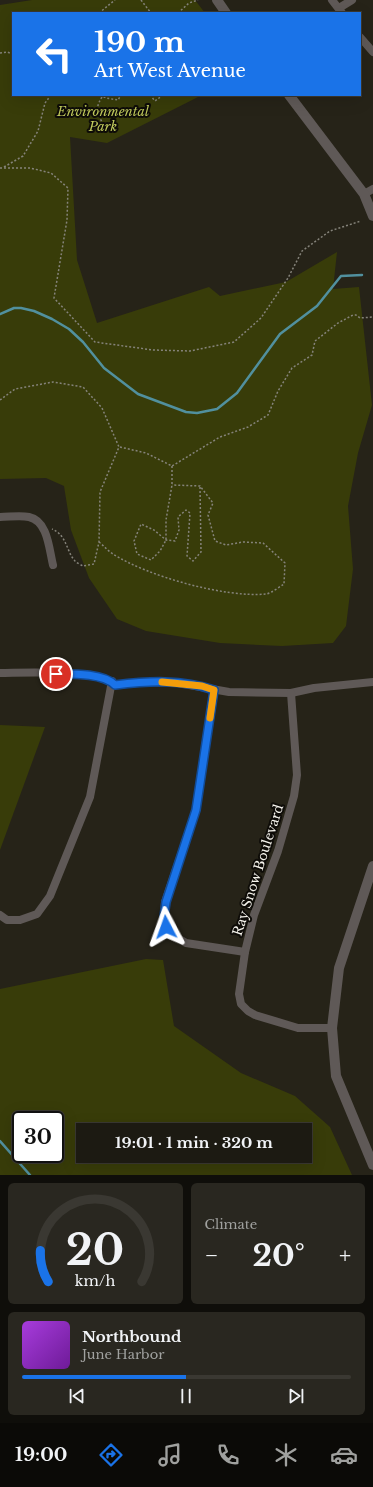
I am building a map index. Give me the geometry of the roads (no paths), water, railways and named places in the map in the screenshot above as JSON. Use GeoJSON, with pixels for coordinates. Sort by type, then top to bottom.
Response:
{"type":"FeatureCollection","features":[{"type":"Feature","properties":{"kind":"street"},"geometry":{"type":"LineString","coordinates":[[217,0],[225,12]]}},
{"type":"Feature","properties":{"kind":"street"},"geometry":{"type":"LineString","coordinates":[[332,0],[340,11],[352,0]]}},
{"type":"Feature","properties":{"kind":"street"},"geometry":{"type":"LineString","coordinates":[[361,38],[373,52]]}},
{"type":"Feature","properties":{"kind":"street"},"geometry":{"type":"LineString","coordinates":[[290,96],[364,194],[373,216]]}},
{"type":"Feature","properties":{"kind":"street"},"geometry":{"type":"LineString","coordinates":[[364,194],[373,189]]}},
{"type":"Feature","properties":{"kind":"street"},"geometry":{"type":"LineString","coordinates":[[0,517],[28,516],[37,519],[45,530],[53,565]]}},
{"type":"Feature","properties":{"kind":"street"},"geometry":{"type":"LineString","coordinates":[[0,673],[70,674],[95,676],[112,681],[115,685],[147,682],[178,682],[202,686],[214,690],[262,694],[292,693],[314,688],[373,682]]}},
{"type":"Feature","properties":{"kind":"street"},"geometry":{"type":"LineString","coordinates":[[0,915],[7,920],[20,920],[37,914],[50,896],[90,797],[112,681]]}},
{"type":"Feature","properties":{"kind":"street"},"geometry":{"type":"LineString","coordinates":[[214,690],[196,810],[166,902],[164,917],[169,933],[186,943],[245,952]]}},
{"type":"Feature","properties":{"kind":"street","name":"Ray Snow Boulevard"},"geometry":{"type":"LineString","coordinates":[[292,693],[297,775],[294,796],[278,851],[254,915],[245,952],[239,994],[241,1004],[248,1011],[298,1028],[332,1028]]}},
{"type":"Feature","properties":{"kind":"street"},"geometry":{"type":"LineString","coordinates":[[373,868],[339,968],[332,1028],[336,1076],[373,1165]]}},
{"type":"Feature","properties":{"kind":"waterway"},"geometry":{"type":"LineString","coordinates":[[0,314],[14,308],[21,308],[34,311],[52,319],[69,329],[83,342],[104,368],[138,394],[186,412],[197,413],[217,409],[237,393],[280,334],[317,306],[341,276],[362,275]]}},
{"type":"Feature","properties":{"kind":"waterway"},"geometry":{"type":"LineString","coordinates":[[0,1141],[30,1175]]}},
{"type":"Feature","properties":{"kind":"park label","name":"Environmental Park"},"geometry":{"type":"Point","coordinates":[103,118]}}]}
